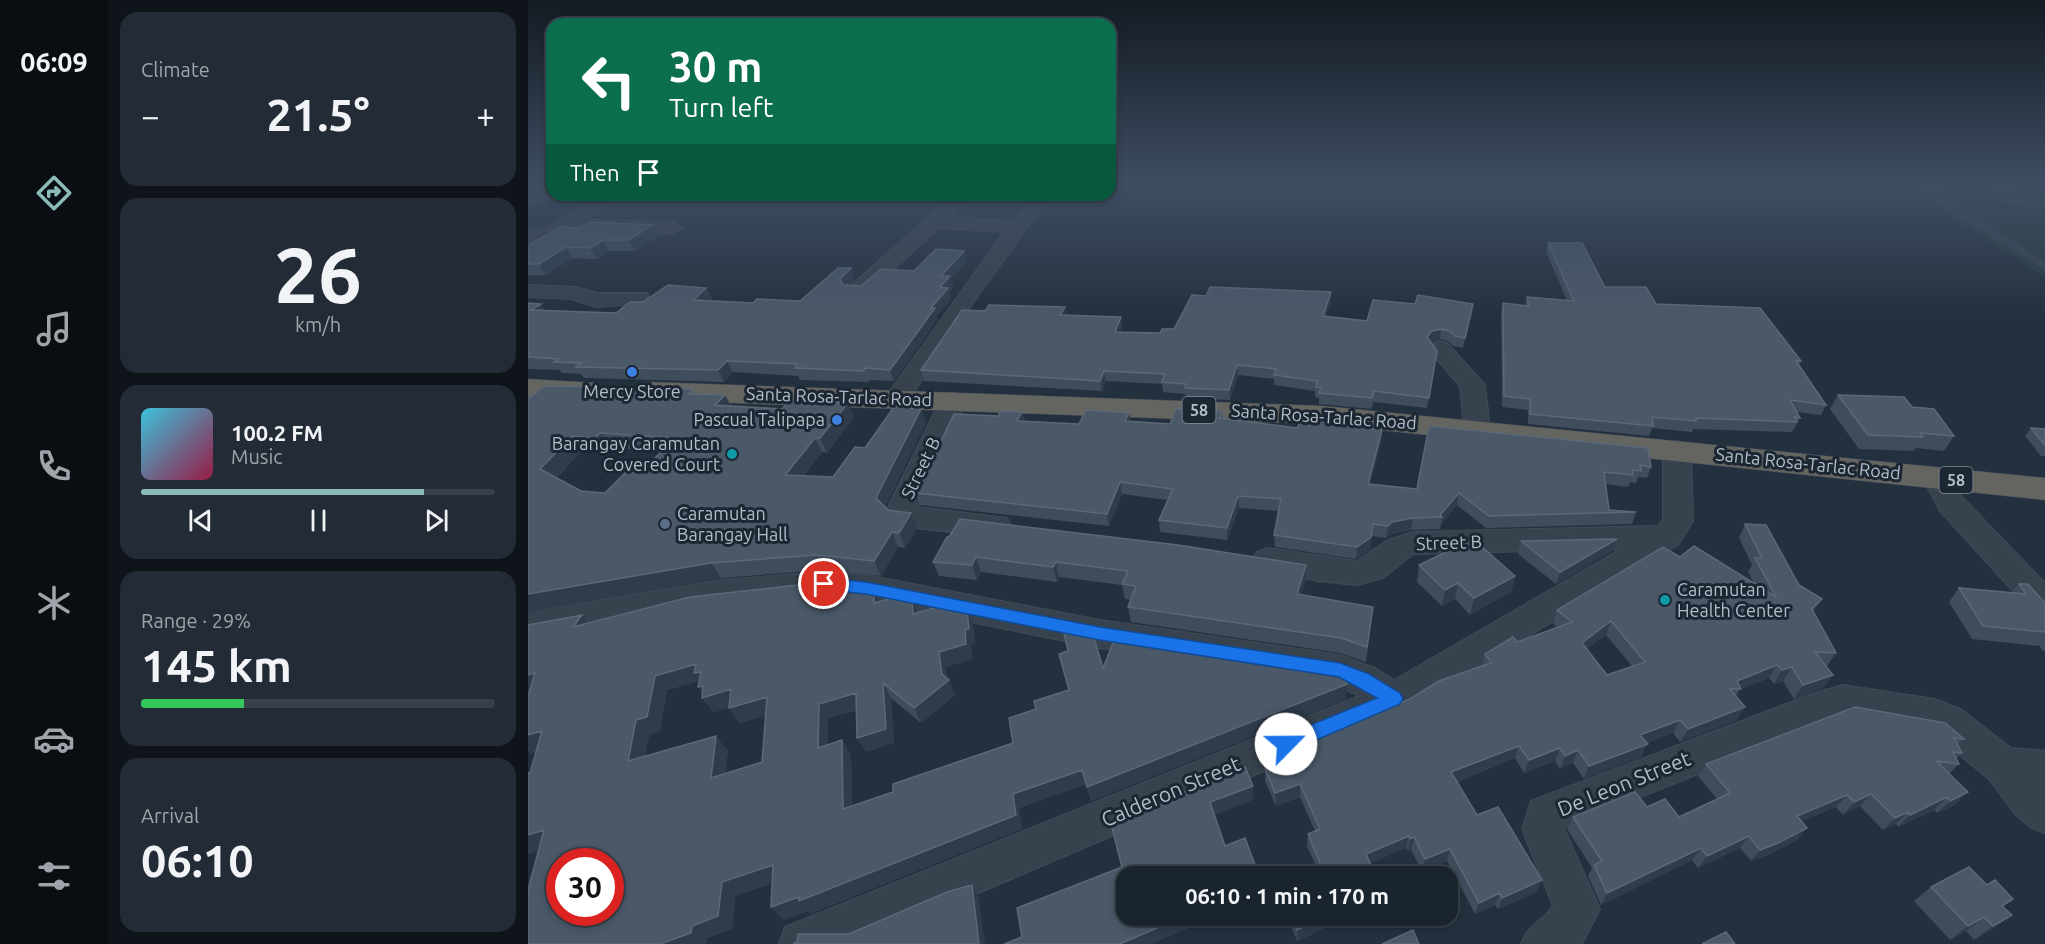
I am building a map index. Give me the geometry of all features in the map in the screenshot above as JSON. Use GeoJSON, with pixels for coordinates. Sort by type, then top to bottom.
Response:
{"type":"FeatureCollection","features":[{"type":"Feature","properties":{"kind":"highway","name":"Santa Rosa-Tarlac Road"},"geometry":{"type":"LineString","coordinates":[[528,388],[1323,415],[1478,429],[2045,489]]}},
{"type":"Feature","properties":{"kind":"street"},"geometry":{"type":"LineString","coordinates":[[528,248],[547,232],[641,229]]}},
{"type":"Feature","properties":{"kind":"street"},"geometry":{"type":"LineString","coordinates":[[857,290],[927,229]]}},
{"type":"Feature","properties":{"kind":"street"},"geometry":{"type":"LineString","coordinates":[[897,399],[975,284],[1016,229]]}},
{"type":"Feature","properties":{"kind":"street"},"geometry":{"type":"LineString","coordinates":[[528,291],[575,293],[595,300],[639,298]]}},
{"type":"Feature","properties":{"kind":"street"},"geometry":{"type":"LineString","coordinates":[[1439,348],[1472,385],[1478,429]]}},
{"type":"Feature","properties":{"kind":"street","name":"Street B"},"geometry":{"type":"LineString","coordinates":[[953,401],[900,513],[906,516],[1021,528]]}},
{"type":"Feature","properties":{"kind":"street"},"geometry":{"type":"LineString","coordinates":[[1667,537],[1678,521],[1677,450]]}},
{"type":"Feature","properties":{"kind":"street"},"geometry":{"type":"LineString","coordinates":[[1936,477],[1951,504],[2041,597]]}},
{"type":"Feature","properties":{"kind":"street","name":"Street B"},"geometry":{"type":"LineString","coordinates":[[1239,556],[1357,573],[1375,567],[1398,546],[1412,543],[1667,537]]}},
{"type":"Feature","properties":{"kind":"street","name":"Calderon Street"},"geometry":{"type":"LineString","coordinates":[[802,944],[962,880],[1394,699],[1667,537]]}},
{"type":"Feature","properties":{"kind":"street"},"geometry":{"type":"LineString","coordinates":[[528,626],[721,593],[791,585],[852,586],[1100,634],[1340,670],[1362,679],[1394,699]]}},
{"type":"Feature","properties":{"kind":"street","name":"De Leon Street"},"geometry":{"type":"LineString","coordinates":[[1544,944],[1557,939],[1571,923],[1577,909],[1543,829],[1546,815],[1831,704],[1844,701],[1935,716],[1948,722],[2003,766]]}},
{"type":"Feature","properties":{"kind":"street"},"geometry":{"type":"LineString","coordinates":[[2003,766],[2045,769]]}},
{"type":"Feature","properties":{"kind":"street"},"geometry":{"type":"LineString","coordinates":[[2003,766],[2030,800],[2045,813]]}},
{"type":"Feature","properties":{"kind":"lane"},"geometry":{"type":"LineString","coordinates":[[1987,229],[2045,266]]}},
{"type":"Feature","properties":{"kind":"lane"},"geometry":{"type":"LineString","coordinates":[[2033,258],[2045,258]]}},
{"type":"Feature","properties":{"kind":"green space"},"geometry":{"type":"Polygon","coordinates":[[[1970,229],[2045,229],[2045,277],[1970,229]]]}},
{"type":"Feature","properties":{"kind":"building"},"geometry":{"type":"Polygon","coordinates":[[[557,229],[646,229],[629,240],[603,240],[590,248],[566,247],[539,264],[528,264],[528,245],[557,229]]]}},
{"type":"Feature","properties":{"kind":"building"},"geometry":{"type":"Polygon","coordinates":[[[1548,243],[1582,243],[1605,287],[1646,287],[1656,304],[1760,308],[1801,361],[1796,361],[1826,405],[1790,400],[1800,418],[1795,417],[1797,422],[1696,418],[1696,421],[1652,417],[1653,426],[1530,414],[1530,399],[1504,396],[1503,303],[1529,306],[1527,297],[1574,301],[1548,243]]]}},
{"type":"Feature","properties":{"kind":"building"},"geometry":{"type":"Polygon","coordinates":[[[936,249],[964,251],[941,276],[950,276],[940,287],[948,288],[931,308],[935,308],[890,370],[795,368],[798,364],[727,361],[718,370],[576,367],[581,363],[554,362],[559,359],[528,357],[528,303],[541,304],[531,310],[616,313],[630,302],[643,302],[668,285],[706,288],[693,300],[753,303],[757,299],[800,301],[838,268],[851,268],[840,279],[843,285],[861,286],[881,269],[914,271],[936,249]]]}},
{"type":"Feature","properties":{"kind":"building"},"geometry":{"type":"Polygon","coordinates":[[[1210,287],[1331,292],[1323,316],[1367,321],[1373,300],[1415,304],[1418,295],[1473,304],[1465,338],[1441,329],[1432,331],[1427,337],[1437,351],[1429,398],[1374,391],[1372,398],[1319,393],[1321,388],[1316,387],[1317,381],[1274,375],[1276,369],[1237,365],[1229,390],[1185,388],[1186,384],[1162,382],[1165,374],[1104,371],[1100,381],[921,370],[962,310],[985,311],[989,305],[1065,307],[1060,315],[1121,317],[1115,332],[1160,333],[1162,329],[1174,329],[1192,295],[1206,296],[1210,287]]]}},
{"type":"Feature","properties":{"kind":"building"},"geometry":{"type":"Polygon","coordinates":[[[545,386],[694,389],[689,394],[725,395],[715,405],[782,409],[791,399],[848,403],[820,438],[815,438],[785,475],[833,477],[855,447],[865,448],[894,407],[921,409],[876,498],[888,510],[911,513],[899,533],[892,532],[874,561],[816,555],[711,563],[528,594],[528,396],[531,397],[545,386]],[[600,433],[595,438],[572,436],[540,469],[581,491],[605,493],[626,472],[640,473],[675,438],[600,433]]]}},
{"type":"Feature","properties":{"kind":"building"},"geometry":{"type":"Polygon","coordinates":[[[1838,395],[1904,397],[1912,407],[1934,409],[1954,436],[1920,433],[1923,437],[1868,435],[1838,395]]]}},
{"type":"Feature","properties":{"kind":"building"},"geometry":{"type":"Polygon","coordinates":[[[1176,409],[1222,411],[1220,418],[1297,428],[1300,422],[1305,423],[1309,414],[1368,419],[1366,428],[1382,430],[1368,484],[1417,489],[1429,426],[1648,448],[1651,467],[1640,465],[1641,471],[1632,470],[1633,475],[1604,472],[1609,510],[1636,512],[1489,516],[1459,493],[1440,515],[1442,517],[1413,518],[1392,522],[1388,526],[1373,524],[1371,537],[1357,547],[1274,535],[1281,499],[1238,496],[1227,528],[1159,520],[1173,489],[1120,482],[1107,514],[916,493],[954,414],[998,416],[1001,411],[1022,412],[1017,421],[1079,424],[1086,410],[1129,413],[1125,421],[1170,424],[1176,409]]]}},
{"type":"Feature","properties":{"kind":"building"},"geometry":{"type":"Polygon","coordinates":[[[2031,428],[2045,429],[2045,445],[2031,428]]]}},
{"type":"Feature","properties":{"kind":"building"},"geometry":{"type":"Polygon","coordinates":[[[960,519],[1178,545],[1306,565],[1297,594],[1373,607],[1367,647],[1341,638],[1128,607],[1136,586],[1122,584],[1128,571],[1056,562],[1053,567],[976,557],[972,565],[933,562],[960,519]]]}},
{"type":"Feature","properties":{"kind":"building"},"geometry":{"type":"Polygon","coordinates":[[[1745,524],[1766,525],[1799,585],[1822,599],[1812,609],[1836,653],[1815,652],[1833,675],[1803,685],[1792,667],[1782,670],[1777,665],[1737,681],[1741,689],[1730,689],[1745,707],[1688,729],[1680,720],[1640,735],[1648,744],[1589,766],[1578,750],[1565,756],[1560,748],[1529,760],[1519,746],[1451,772],[1477,815],[1498,807],[1542,880],[1502,898],[1500,893],[1479,903],[1450,849],[1425,859],[1414,837],[1410,839],[1409,836],[1366,854],[1371,866],[1321,866],[1308,834],[1320,829],[1300,784],[1275,793],[1265,769],[1289,760],[1285,752],[1410,699],[1439,681],[1491,663],[1485,654],[1513,637],[1517,642],[1572,622],[1557,610],[1663,547],[1680,557],[1694,546],[1776,597],[1755,558],[1762,558],[1745,524]],[[1611,621],[1582,643],[1607,675],[1645,662],[1611,621]]]}},
{"type":"Feature","properties":{"kind":"building"},"geometry":{"type":"Polygon","coordinates":[[[1473,539],[1515,576],[1474,598],[1458,583],[1445,590],[1419,565],[1473,539]]]}},
{"type":"Feature","properties":{"kind":"building"},"geometry":{"type":"Polygon","coordinates":[[[1617,539],[1560,572],[1521,541],[1617,539]]]}},
{"type":"Feature","properties":{"kind":"building"},"geometry":{"type":"Polygon","coordinates":[[[816,583],[874,591],[874,603],[900,596],[912,599],[913,614],[945,605],[967,610],[969,629],[965,630],[966,644],[939,652],[942,674],[949,680],[914,708],[883,683],[886,729],[857,738],[856,693],[819,704],[818,748],[842,740],[843,809],[893,792],[893,784],[1013,743],[1009,718],[1036,709],[1034,701],[1069,690],[1059,654],[1068,651],[1064,634],[1074,631],[1093,635],[1103,668],[1115,638],[1336,672],[1342,675],[1347,684],[1087,787],[1082,770],[1013,794],[1016,815],[799,901],[799,897],[771,907],[773,865],[722,882],[718,916],[692,926],[691,933],[660,944],[528,944],[528,890],[544,830],[528,835],[528,773],[530,773],[542,731],[528,735],[528,696],[535,673],[528,675],[528,625],[582,615],[573,627],[690,597],[816,583]],[[696,664],[655,676],[647,717],[636,720],[628,761],[716,736],[711,778],[762,762],[767,697],[729,708],[731,689],[702,698],[703,686],[698,687],[701,672],[694,673],[696,664]]]}},
{"type":"Feature","properties":{"kind":"building"},"geometry":{"type":"Polygon","coordinates":[[[2019,584],[2028,584],[2045,602],[2045,632],[1983,626],[1959,588],[2026,594],[2019,584]]]}},
{"type":"Feature","properties":{"kind":"building"},"geometry":{"type":"Polygon","coordinates":[[[1855,707],[1945,723],[1964,739],[1954,738],[1962,753],[1953,752],[1959,764],[1936,761],[1968,792],[1950,801],[1947,797],[1910,815],[1908,812],[1895,818],[1871,794],[1854,802],[1847,795],[1797,816],[1807,828],[1778,843],[1760,850],[1749,836],[1707,856],[1701,848],[1607,893],[1594,865],[1602,861],[1573,817],[1635,792],[1647,807],[1665,799],[1679,817],[1730,793],[1706,764],[1855,707]]]}},
{"type":"Feature","properties":{"kind":"building"},"geometry":{"type":"Polygon","coordinates":[[[1245,767],[1253,786],[1210,802],[1225,846],[1245,838],[1255,866],[1122,866],[1112,828],[1115,827],[1113,822],[1245,767]]]}},
{"type":"Feature","properties":{"kind":"building"},"geometry":{"type":"Polygon","coordinates":[[[1969,867],[1987,885],[1995,880],[2013,899],[2002,906],[2012,915],[1993,926],[1984,917],[1968,926],[1931,887],[1969,867]]]}},
{"type":"Feature","properties":{"kind":"building"},"geometry":{"type":"Polygon","coordinates":[[[1116,869],[1116,926],[1162,926],[1120,944],[1004,944],[1022,937],[1017,908],[1116,869]]]}},
{"type":"Feature","properties":{"kind":"building"},"geometry":{"type":"Polygon","coordinates":[[[972,885],[979,944],[793,944],[797,942],[798,934],[849,934],[947,892],[972,885]]]}},
{"type":"Feature","properties":{"kind":"building"},"geometry":{"type":"Polygon","coordinates":[[[1413,930],[1419,944],[1382,944],[1413,930]]]}},
{"type":"Feature","properties":{"kind":"building"},"geometry":{"type":"Polygon","coordinates":[[[1726,932],[1735,944],[1702,944],[1726,932]]]}},
{"type":"Feature","properties":{"kind":"place","name":"Mercy Store"},"geometry":{"type":"Point","coordinates":[632,372]}},
{"type":"Feature","properties":{"kind":"place","name":"Pascual Talipapa"},"geometry":{"type":"Point","coordinates":[837,420]}},
{"type":"Feature","properties":{"kind":"place","name":"Barangay Caramutan Covered Court"},"geometry":{"type":"Point","coordinates":[732,454]}},
{"type":"Feature","properties":{"kind":"place","name":"Caramutan Barangay Hall"},"geometry":{"type":"Point","coordinates":[665,524]}},
{"type":"Feature","properties":{"kind":"place","name":"Caramutan Health Center"},"geometry":{"type":"Point","coordinates":[1665,600]}},
{"type":"Feature","properties":{"kind":"route"},"geometry":{"type":"LineString","coordinates":[[824,584],[866,588],[1100,634],[1340,670],[1362,679],[1394,699],[1286,744]]}}]}
